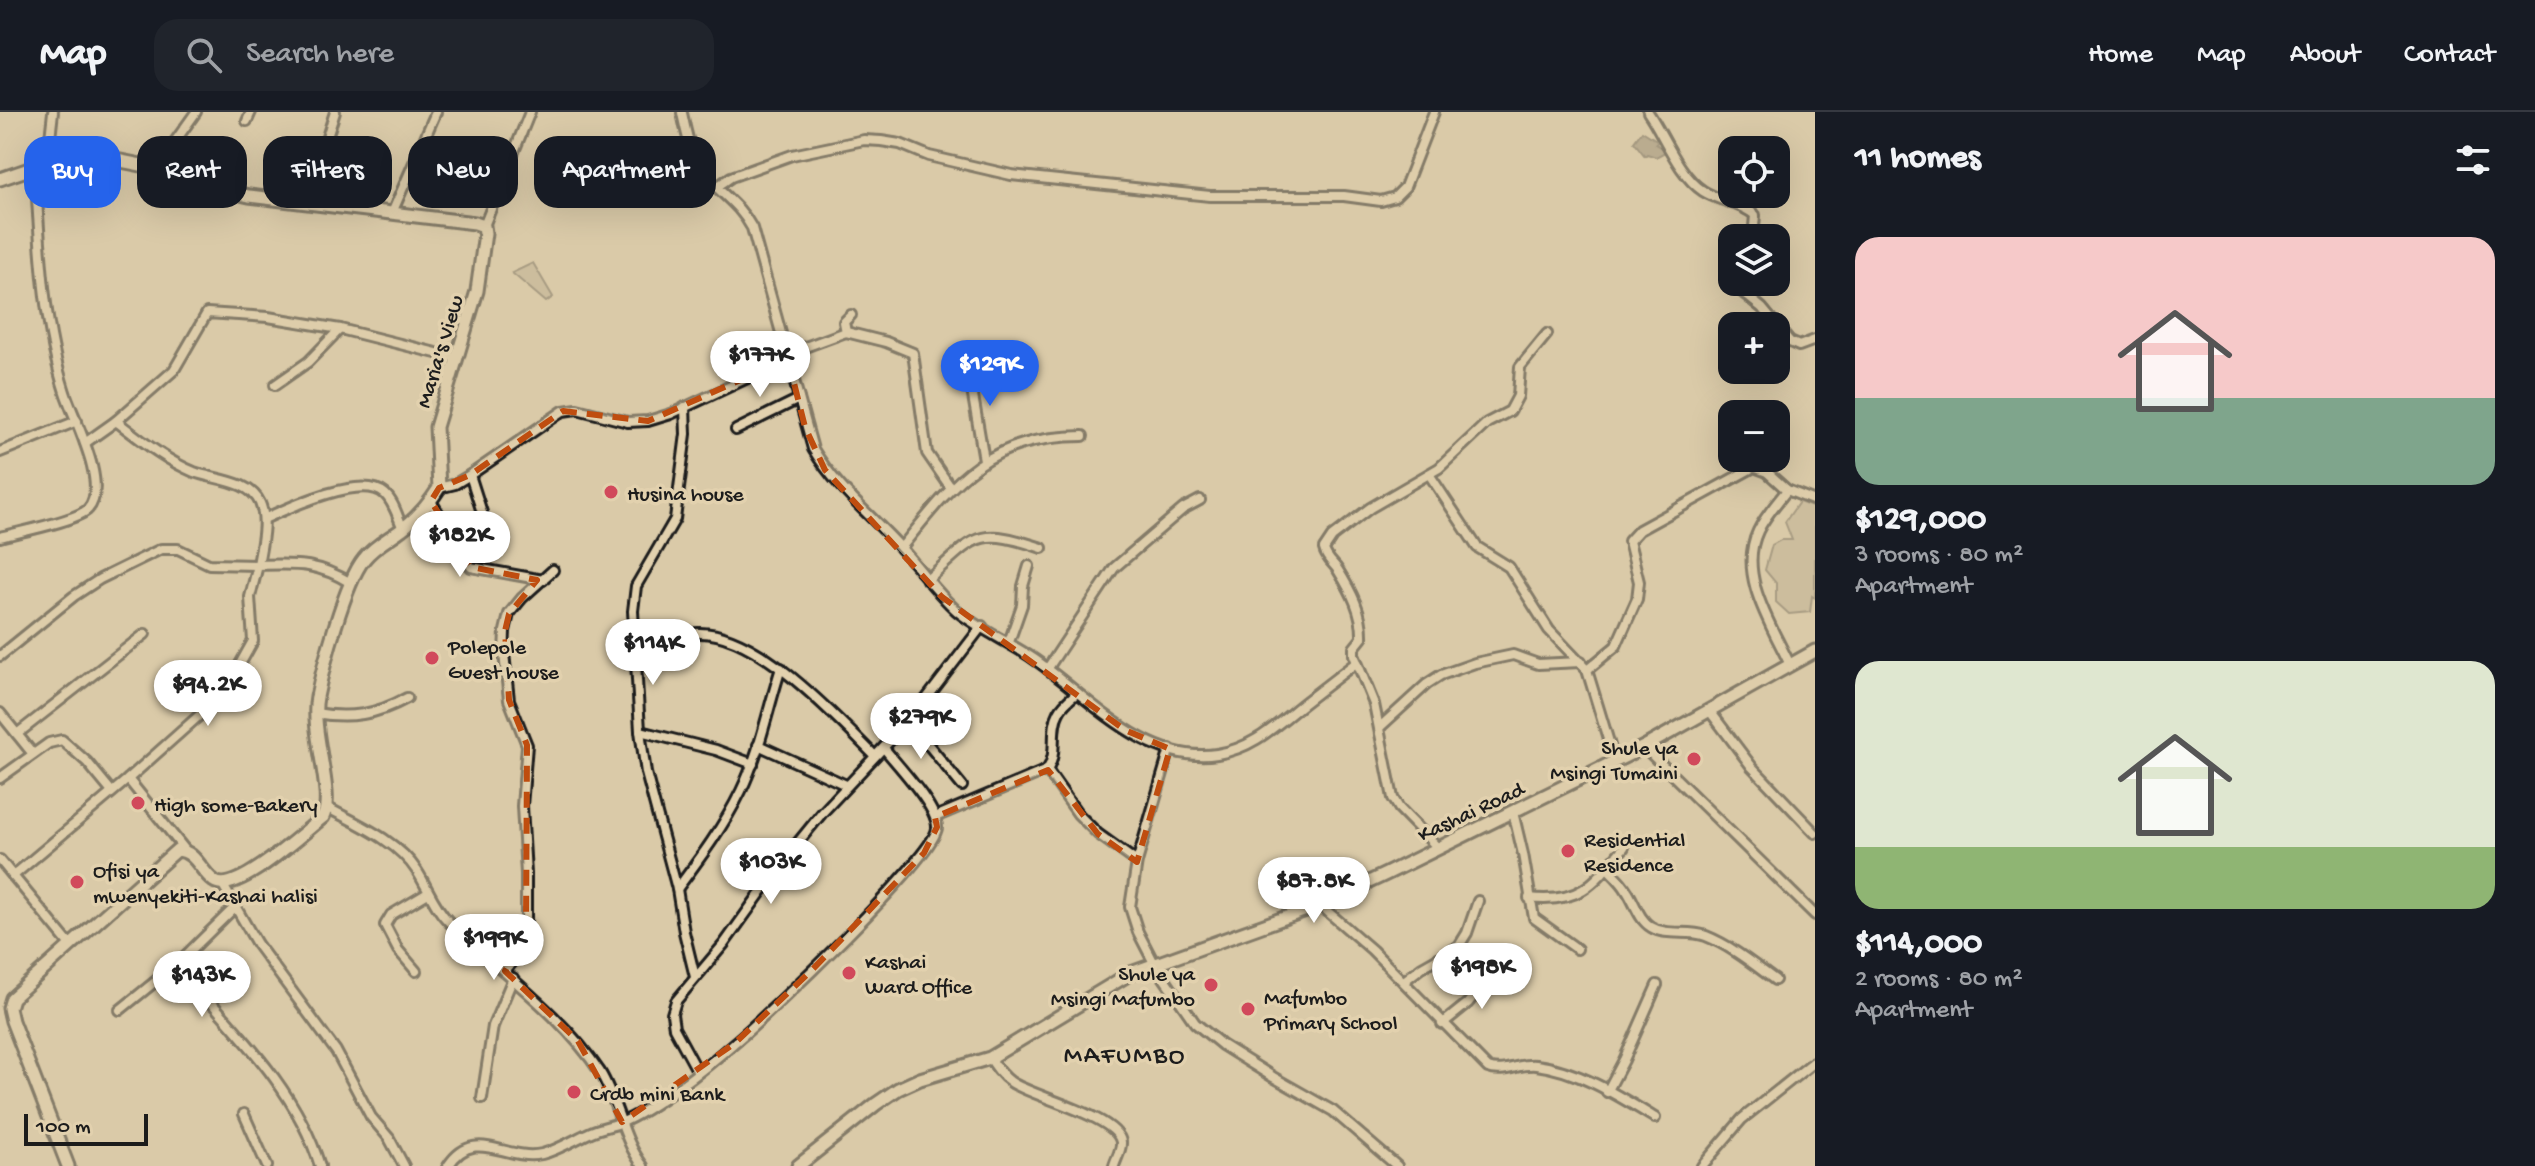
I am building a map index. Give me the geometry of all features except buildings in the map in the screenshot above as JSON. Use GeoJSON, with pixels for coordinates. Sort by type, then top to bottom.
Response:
{"type":"FeatureCollection","features":[{"type":"Feature","properties":{"kind":"street"},"geometry":{"type":"LineString","coordinates":[[48,136],[53,112]]}},
{"type":"Feature","properties":{"kind":"street"},"geometry":{"type":"LineString","coordinates":[[179,136],[196,112]]}},
{"type":"Feature","properties":{"kind":"street"},"geometry":{"type":"LineString","coordinates":[[327,136],[335,112]]}},
{"type":"Feature","properties":{"kind":"street"},"geometry":{"type":"LineString","coordinates":[[392,213],[436,112]]}},
{"type":"Feature","properties":{"kind":"street","name":"Maria's View"},"geometry":{"type":"LineString","coordinates":[[439,488],[436,427],[477,291],[484,226],[530,112]]}},
{"type":"Feature","properties":{"kind":"street"},"geometry":{"type":"LineString","coordinates":[[718,186],[731,177],[792,155],[864,140],[900,144],[929,156],[1011,175],[1210,196],[1344,196],[1381,201],[1395,197],[1405,187],[1434,112]]}},
{"type":"Feature","properties":{"kind":"street"},"geometry":{"type":"LineString","coordinates":[[1648,112],[1678,162],[1700,189],[1738,204],[1755,215],[1754,224]]}},
{"type":"Feature","properties":{"kind":"street"},"geometry":{"type":"LineString","coordinates":[[682,113],[694,160],[709,180],[743,211],[752,228],[813,449],[825,470],[961,614],[1048,668],[1125,730],[1170,749],[1214,755],[1239,750],[1261,739],[1357,662]]}},
{"type":"Feature","properties":{"kind":"street"},"geometry":{"type":"LineString","coordinates":[[0,179],[24,171]]}},
{"type":"Feature","properties":{"kind":"street"},"geometry":{"type":"LineString","coordinates":[[0,537],[73,517],[88,509],[94,495],[94,475],[65,392],[51,323],[40,242],[40,208]]}},
{"type":"Feature","properties":{"kind":"street"},"geometry":{"type":"LineString","coordinates":[[349,208],[484,226]]}},
{"type":"Feature","properties":{"kind":"street"},"geometry":{"type":"LineString","coordinates":[[1747,296],[1762,308],[1795,346],[1815,340]]}},
{"type":"Feature","properties":{"kind":"street"},"geometry":{"type":"LineString","coordinates":[[85,443],[116,421],[174,370],[207,313],[268,317],[340,329],[456,358]]}},
{"type":"Feature","properties":{"kind":"street"},"geometry":{"type":"LineString","coordinates":[[846,332],[844,322],[851,315]]}},
{"type":"Feature","properties":{"kind":"street"},"geometry":{"type":"LineString","coordinates":[[275,385],[308,362],[340,329]]}},
{"type":"Feature","properties":{"kind":"street"},"geometry":{"type":"LineString","coordinates":[[128,779],[185,850],[214,881],[223,885],[232,884],[266,863],[323,817],[328,808],[315,713],[317,697],[351,583],[364,559],[403,529],[431,501],[439,488],[455,484],[470,475],[563,411],[577,409],[608,418],[648,421],[685,407],[787,356],[846,332],[896,345],[913,353],[927,453],[951,488]]}},
{"type":"Feature","properties":{"kind":"street"},"geometry":{"type":"LineString","coordinates":[[1437,847],[1393,798],[1380,727],[1354,648],[1362,638],[1359,610],[1325,554],[1325,544],[1370,508],[1450,460],[1487,423],[1510,411],[1518,396],[1520,367],[1547,334]]}},
{"type":"Feature","properties":{"kind":"street"},"geometry":{"type":"LineString","coordinates":[[967,361],[984,460]]}},
{"type":"Feature","properties":{"kind":"street"},"geometry":{"type":"LineString","coordinates":[[736,430],[799,399]]}},
{"type":"Feature","properties":{"kind":"street"},"geometry":{"type":"LineString","coordinates":[[685,407],[686,434],[675,519],[636,586],[632,600],[640,731],[646,773],[677,889],[695,977]]}},
{"type":"Feature","properties":{"kind":"street"},"geometry":{"type":"LineString","coordinates":[[0,452],[77,421]]}},
{"type":"Feature","properties":{"kind":"street"},"geometry":{"type":"LineString","coordinates":[[13,876],[211,705],[241,666],[253,641],[250,597],[264,519],[255,495],[242,485],[177,465],[116,421]]}},
{"type":"Feature","properties":{"kind":"street"},"geometry":{"type":"LineString","coordinates":[[901,548],[951,488],[984,460],[1037,439],[1083,436]]}},
{"type":"Feature","properties":{"kind":"street"},"geometry":{"type":"LineString","coordinates":[[1380,727],[1427,684],[1441,675],[1475,663],[1513,655],[1538,664],[1584,666],[1616,646],[1637,599],[1639,582],[1629,541],[1631,536],[1754,467],[1767,472],[1787,490],[1815,501]]}},
{"type":"Feature","properties":{"kind":"street"},"geometry":{"type":"LineString","coordinates":[[1429,474],[1477,547],[1509,567],[1549,630],[1584,666],[1615,762]]}},
{"type":"Feature","properties":{"kind":"street"},"geometry":{"type":"LineString","coordinates":[[470,475],[486,525]]}},
{"type":"Feature","properties":{"kind":"street"},"geometry":{"type":"LineString","coordinates":[[264,519],[310,499],[350,489],[375,488],[388,497],[403,529]]}},
{"type":"Feature","properties":{"kind":"street"},"geometry":{"type":"LineString","coordinates":[[1787,490],[1757,533],[1750,563],[1762,604],[1790,665]]}},
{"type":"Feature","properties":{"kind":"street"},"geometry":{"type":"LineString","coordinates":[[1048,668],[1114,568],[1183,509],[1200,500]]}},
{"type":"Feature","properties":{"kind":"street"},"geometry":{"type":"LineString","coordinates":[[431,501],[471,567],[543,580]]}},
{"type":"Feature","properties":{"kind":"street"},"geometry":{"type":"LineString","coordinates":[[927,580],[961,550],[982,537],[1010,537],[1042,548]]}},
{"type":"Feature","properties":{"kind":"street"},"geometry":{"type":"LineString","coordinates":[[0,656],[87,588],[161,549],[178,549],[209,564],[224,566],[310,565],[332,572],[351,583]]}},
{"type":"Feature","properties":{"kind":"street"},"geometry":{"type":"LineString","coordinates":[[1009,642],[1019,618],[1029,566]]}},
{"type":"Feature","properties":{"kind":"street"},"geometry":{"type":"LineString","coordinates":[[482,1098],[493,1026],[509,974],[526,935],[522,806],[527,745],[508,692],[505,631],[509,614],[553,570]]}},
{"type":"Feature","properties":{"kind":"street"},"geometry":{"type":"LineString","coordinates":[[698,1072],[672,1023],[676,1001],[724,944],[787,856],[846,785],[914,715],[982,626]]}},
{"type":"Feature","properties":{"kind":"street"},"geometry":{"type":"LineString","coordinates":[[636,658],[682,636],[698,633],[713,635],[756,651],[781,668],[875,756]]}},
{"type":"Feature","properties":{"kind":"street"},"geometry":{"type":"LineString","coordinates":[[17,734],[145,634]]}},
{"type":"Feature","properties":{"kind":"street","name":"Kashai Road"},"geometry":{"type":"LineString","coordinates":[[798,1166],[898,1089],[920,1079],[990,1058],[1131,973],[1320,905],[1615,762],[1815,651]]}},
{"type":"Feature","properties":{"kind":"street"},"geometry":{"type":"LineString","coordinates":[[677,889],[718,834],[753,764],[781,668]]}},
{"type":"Feature","properties":{"kind":"street"},"geometry":{"type":"LineString","coordinates":[[935,817],[1047,770],[1053,757],[1056,718],[1077,693]]}},
{"type":"Feature","properties":{"kind":"street"},"geometry":{"type":"LineString","coordinates":[[315,713],[348,717],[365,715],[379,712],[407,698]]}},
{"type":"Feature","properties":{"kind":"street"},"geometry":{"type":"LineString","coordinates":[[1709,710],[1752,767],[1815,833]]}},
{"type":"Feature","properties":{"kind":"street"},"geometry":{"type":"LineString","coordinates":[[0,713],[33,754]]}},
{"type":"Feature","properties":{"kind":"street"},"geometry":{"type":"LineString","coordinates":[[914,715],[922,737],[962,786]]}},
{"type":"Feature","properties":{"kind":"street"},"geometry":{"type":"LineString","coordinates":[[640,731],[716,750],[753,764]]}},
{"type":"Feature","properties":{"kind":"street"},"geometry":{"type":"LineString","coordinates":[[0,778],[56,740],[66,742],[111,791]]}},
{"type":"Feature","properties":{"kind":"street"},"geometry":{"type":"LineString","coordinates":[[758,745],[846,785]]}},
{"type":"Feature","properties":{"kind":"street"},"geometry":{"type":"LineString","coordinates":[[1644,747],[1815,915]]}},
{"type":"Feature","properties":{"kind":"street"},"geometry":{"type":"LineString","coordinates":[[448,1166],[455,1155],[464,1149],[478,1146],[523,1155],[541,1154],[592,1131],[622,1122],[698,1072],[735,1043],[775,1005],[897,883],[933,839],[937,827],[935,817],[884,748]]}},
{"type":"Feature","properties":{"kind":"street"},"geometry":{"type":"LineString","coordinates":[[1170,749],[1137,862],[1130,907],[1138,932],[1155,965],[1195,1023],[1222,1045],[1333,1111],[1397,1166]]}},
{"type":"Feature","properties":{"kind":"street"},"geometry":{"type":"LineString","coordinates":[[1047,770],[1078,814],[1098,834],[1137,862]]}},
{"type":"Feature","properties":{"kind":"street"},"geometry":{"type":"LineString","coordinates":[[328,808],[395,848],[417,872],[447,920],[509,974],[578,1041],[602,1075],[643,1166]]}},
{"type":"Feature","properties":{"kind":"street"},"geometry":{"type":"LineString","coordinates":[[1513,812],[1536,921],[1577,949]]}},
{"type":"Feature","properties":{"kind":"street"},"geometry":{"type":"LineString","coordinates":[[1529,898],[1574,896],[1607,868],[1624,847]]}},
{"type":"Feature","properties":{"kind":"street"},"geometry":{"type":"LineString","coordinates":[[68,1166],[12,1021],[9,1008],[12,998],[169,855],[185,850]]}},
{"type":"Feature","properties":{"kind":"street"},"geometry":{"type":"LineString","coordinates":[[0,860],[70,945]]}},
{"type":"Feature","properties":{"kind":"street"},"geometry":{"type":"LineString","coordinates":[[1607,868],[1626,889],[1639,913],[1652,928],[1661,932],[1690,931],[1706,936],[1734,951],[1775,980]]}},
{"type":"Feature","properties":{"kind":"street"},"geometry":{"type":"LineString","coordinates":[[223,885],[257,944],[336,1051],[371,1117],[389,1138],[404,1166]]}},
{"type":"Feature","properties":{"kind":"street"},"geometry":{"type":"LineString","coordinates":[[416,971],[398,950],[385,925],[391,915],[428,893]]}},
{"type":"Feature","properties":{"kind":"street"},"geometry":{"type":"LineString","coordinates":[[1404,981],[1459,946],[1478,901]]}},
{"type":"Feature","properties":{"kind":"street"},"geometry":{"type":"LineString","coordinates":[[1320,905],[1353,931],[1488,1068],[1501,1071],[1531,1064],[1572,1073],[1655,1118]]}},
{"type":"Feature","properties":{"kind":"street"},"geometry":{"type":"LineString","coordinates":[[120,1010],[177,964],[234,908]]}},
{"type":"Feature","properties":{"kind":"street"},"geometry":{"type":"LineString","coordinates":[[177,964],[289,1097],[304,1123],[320,1166]]}},
{"type":"Feature","properties":{"kind":"street"},"geometry":{"type":"LineString","coordinates":[[1442,1024],[1468,1003],[1493,971]]}},
{"type":"Feature","properties":{"kind":"street"},"geometry":{"type":"LineString","coordinates":[[1607,1092],[1657,985]]}},
{"type":"Feature","properties":{"kind":"street"},"geometry":{"type":"LineString","coordinates":[[990,1058],[1010,1082],[1075,1109],[1112,1129],[1120,1138],[1121,1145],[1114,1166]]}},
{"type":"Feature","properties":{"kind":"street"},"geometry":{"type":"LineString","coordinates":[[1702,1166],[1742,1119],[1815,1061]]}},
{"type":"Feature","properties":{"kind":"street"},"geometry":{"type":"LineString","coordinates":[[244,1114],[267,1166]]}},
{"type":"Feature","properties":{"kind":"highlighted area"},"geometry":{"type":"Polygon","coordinates":[[[788,359],[805,427],[825,470],[942,597],[1125,730],[1170,749],[1137,862],[1098,834],[1048,770],[935,817],[937,827],[924,853],[812,970],[735,1043],[622,1122],[578,1041],[505,971],[526,935],[527,745],[509,700],[505,631],[509,614],[537,580],[471,567],[431,501],[439,488],[470,475],[563,411],[648,421],[788,359]]]}},
{"type":"Feature","properties":{"kind":"shaded area"},"geometry":{"type":"Polygon","coordinates":[[[1642,131],[1667,151],[1656,157],[1645,156],[1634,142],[1642,131]]]}},
{"type":"Feature","properties":{"kind":"shaded area"},"geometry":{"type":"Polygon","coordinates":[[[533,263],[553,297],[546,302],[512,273],[533,263]]]}},
{"type":"Feature","properties":{"kind":"shaded area"},"geometry":{"type":"Polygon","coordinates":[[[1799,502],[1815,508],[1815,598],[1812,596],[1810,612],[1789,614],[1776,602],[1776,583],[1765,570],[1772,545],[1781,540],[1792,540],[1785,522],[1799,502]]]}},
{"type":"Feature","properties":{"kind":"place","name":"Husina house"},"geometry":{"type":"Point","coordinates":[611,492]}},
{"type":"Feature","properties":{"kind":"place","name":"Polepole Guest house"},"geometry":{"type":"Point","coordinates":[432,658]}},
{"type":"Feature","properties":{"kind":"place","name":"Shule ya Msingi Tumaini"},"geometry":{"type":"Point","coordinates":[1694,759]}},
{"type":"Feature","properties":{"kind":"place","name":"High some-Bakery"},"geometry":{"type":"Point","coordinates":[138,803]}},
{"type":"Feature","properties":{"kind":"place","name":"Residential Residence"},"geometry":{"type":"Point","coordinates":[1568,851]}},
{"type":"Feature","properties":{"kind":"place","name":"Ofisi ya mwenyekiti-Kashai halisi"},"geometry":{"type":"Point","coordinates":[77,882]}},
{"type":"Feature","properties":{"kind":"place","name":"Kashai Ward Office"},"geometry":{"type":"Point","coordinates":[849,973]}},
{"type":"Feature","properties":{"kind":"place","name":"Shule ya Msingi Mafumbo"},"geometry":{"type":"Point","coordinates":[1211,985]}},
{"type":"Feature","properties":{"kind":"place","name":"Mafumbo Primary School"},"geometry":{"type":"Point","coordinates":[1248,1009]}},
{"type":"Feature","properties":{"kind":"place","name":"Crdb mini Bank"},"geometry":{"type":"Point","coordinates":[574,1092]}},
{"type":"Feature","properties":{"kind":"district","name":"MAFUMBO"},"geometry":{"type":"Point","coordinates":[1125,1053]}}]}
